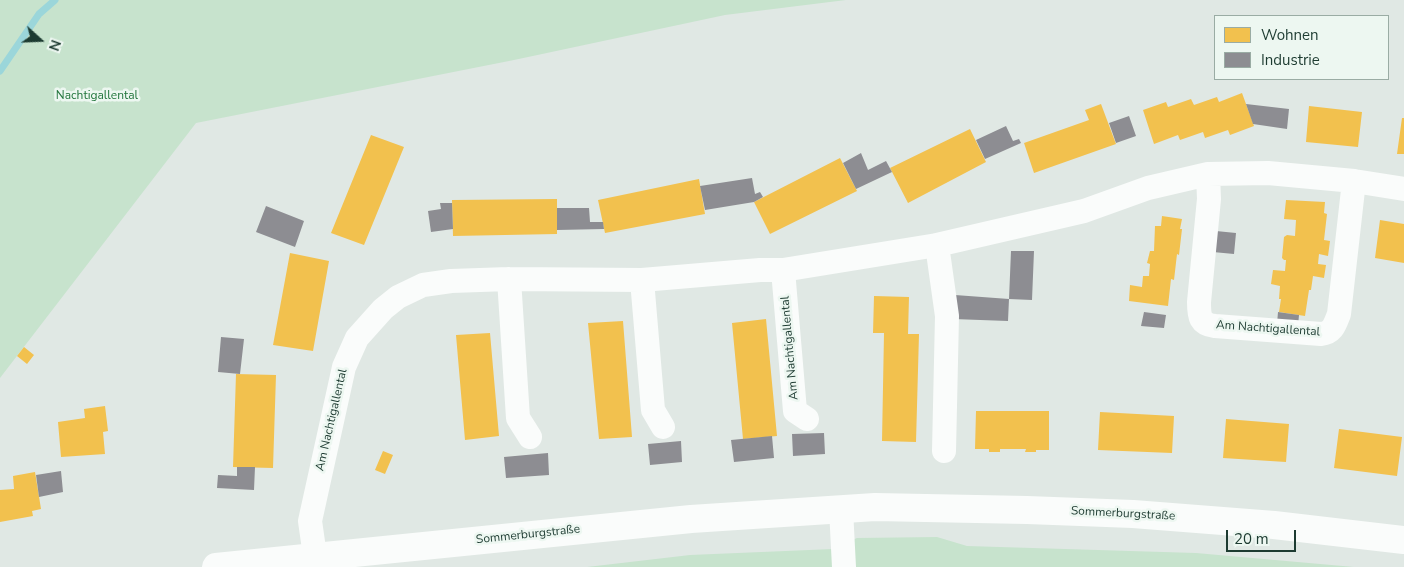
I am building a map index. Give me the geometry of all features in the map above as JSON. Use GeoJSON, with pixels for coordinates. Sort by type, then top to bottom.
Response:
{"type":"FeatureCollection","features":[{"type":"Feature","properties":{"kind":"street","name":"Am Nachtigallental"},"geometry":{"type":"LineString","coordinates":[[315,556],[310,521],[344,367],[357,338],[383,309],[398,297],[423,285],[451,281],[509,279],[642,280],[760,270],[783,270],[937,245],[1084,211],[1148,188],[1208,174],[1268,173],[1354,181],[1404,189]]}},
{"type":"Feature","properties":{"kind":"street","name":"Am Nachtigallental"},"geometry":{"type":"LineString","coordinates":[[1208,174],[1209,199],[1198,302],[1198,314],[1202,320],[1207,324],[1216,326],[1321,334],[1326,334],[1332,330],[1339,314],[1354,181]]}},
{"type":"Feature","properties":{"kind":"street"},"geometry":{"type":"LineString","coordinates":[[937,245],[947,316],[944,451]]}},
{"type":"Feature","properties":{"kind":"street","name":"Am Nachtigallental"},"geometry":{"type":"LineString","coordinates":[[783,270],[795,410],[807,419]]}},
{"type":"Feature","properties":{"kind":"street"},"geometry":{"type":"LineString","coordinates":[[509,279],[518,418],[530,437]]}},
{"type":"Feature","properties":{"kind":"street"},"geometry":{"type":"LineString","coordinates":[[642,280],[653,410],[663,427]]}},
{"type":"Feature","properties":{"kind":"street","name":"Sommerburgstraße"},"geometry":{"type":"LineString","coordinates":[[216,567],[691,519],[841,509],[922,508],[1133,514],[1283,525],[1404,540]]}},
{"type":"Feature","properties":{"kind":"street"},"geometry":{"type":"LineString","coordinates":[[841,509],[844,567]]}},
{"type":"Feature","properties":{"kind":"green space","name":"Nachtigallental"},"geometry":{"type":"Polygon","coordinates":[[[0,0],[846,0],[725,15],[514,60],[196,123],[0,378],[0,0]]]}},
{"type":"Feature","properties":{"kind":"green space"},"geometry":{"type":"Polygon","coordinates":[[[937,537],[967,546],[1196,553],[1354,567],[587,567],[690,555],[833,549],[857,538],[937,537]]]}},
{"type":"Feature","properties":{"kind":"building: Wohnen"},"geometry":{"type":"Polygon","coordinates":[[[1242,93],[1254,126],[1230,135],[1228,130],[1205,138],[1203,132],[1180,140],[1178,135],[1154,144],[1143,110],[1166,102],[1168,107],[1191,99],[1194,105],[1217,97],[1219,102],[1242,93]]]}},
{"type":"Feature","properties":{"kind":"building: Wohnen"},"geometry":{"type":"Polygon","coordinates":[[[1101,104],[1116,144],[1034,173],[1024,143],[1089,120],[1085,110],[1101,104]]]}},
{"type":"Feature","properties":{"kind":"building: Wohnen"},"geometry":{"type":"Polygon","coordinates":[[[1309,106],[1362,112],[1358,147],[1306,142],[1309,106]]]}},
{"type":"Feature","properties":{"kind":"building: Wohnen"},"geometry":{"type":"Polygon","coordinates":[[[1402,118],[1404,118],[1404,154],[1397,154],[1402,118]]]}},
{"type":"Feature","properties":{"kind":"building: Wohnen"},"geometry":{"type":"Polygon","coordinates":[[[970,129],[986,162],[908,203],[890,168],[970,129]]]}},
{"type":"Feature","properties":{"kind":"building: Wohnen"},"geometry":{"type":"Polygon","coordinates":[[[371,135],[404,147],[364,245],[331,233],[371,135]]]}},
{"type":"Feature","properties":{"kind":"building: Wohnen"},"geometry":{"type":"Polygon","coordinates":[[[840,158],[857,191],[770,234],[754,202],[840,158]]]}},
{"type":"Feature","properties":{"kind":"building: Wohnen"},"geometry":{"type":"Polygon","coordinates":[[[699,179],[705,214],[605,233],[598,200],[699,179]]]}},
{"type":"Feature","properties":{"kind":"building: Wohnen"},"geometry":{"type":"Polygon","coordinates":[[[557,199],[557,234],[453,236],[452,200],[557,199]]]}},
{"type":"Feature","properties":{"kind":"building: Wohnen"},"geometry":{"type":"Polygon","coordinates":[[[1286,200],[1325,202],[1324,213],[1327,214],[1324,240],[1330,241],[1328,256],[1319,254],[1318,264],[1326,265],[1324,278],[1313,276],[1305,316],[1279,312],[1280,286],[1271,284],[1273,270],[1285,271],[1286,260],[1282,258],[1284,237],[1287,235],[1295,236],[1296,220],[1284,219],[1286,200]]]}},
{"type":"Feature","properties":{"kind":"building: Wohnen"},"geometry":{"type":"Polygon","coordinates":[[[1162,216],[1182,219],[1179,255],[1177,254],[1174,280],[1171,279],[1168,306],[1129,301],[1130,285],[1142,287],[1143,276],[1149,276],[1150,264],[1147,263],[1150,251],[1154,251],[1155,226],[1161,226],[1162,216]]]}},
{"type":"Feature","properties":{"kind":"building: Wohnen"},"geometry":{"type":"Polygon","coordinates":[[[1380,220],[1404,224],[1404,263],[1375,258],[1380,220]]]}},
{"type":"Feature","properties":{"kind":"building: Wohnen"},"geometry":{"type":"Polygon","coordinates":[[[290,253],[329,261],[313,351],[273,345],[290,253]]]}},
{"type":"Feature","properties":{"kind":"building: Wohnen"},"geometry":{"type":"Polygon","coordinates":[[[874,296],[909,297],[908,334],[919,334],[916,442],[882,441],[884,333],[873,333],[874,296]]]}},
{"type":"Feature","properties":{"kind":"building: Wohnen"},"geometry":{"type":"Polygon","coordinates":[[[766,319],[777,436],[743,439],[732,323],[766,319]]]}},
{"type":"Feature","properties":{"kind":"building: Wohnen"},"geometry":{"type":"Polygon","coordinates":[[[623,321],[632,437],[599,439],[588,323],[623,321]]]}},
{"type":"Feature","properties":{"kind":"building: Wohnen"},"geometry":{"type":"Polygon","coordinates":[[[490,333],[499,436],[465,440],[456,335],[490,333]]]}},
{"type":"Feature","properties":{"kind":"building: Wohnen"},"geometry":{"type":"Polygon","coordinates":[[[24,347],[34,355],[27,364],[17,356],[24,347]]]}},
{"type":"Feature","properties":{"kind":"building: Wohnen"},"geometry":{"type":"Polygon","coordinates":[[[236,374],[276,375],[273,468],[233,467],[236,374]]]}},
{"type":"Feature","properties":{"kind":"building: Wohnen"},"geometry":{"type":"Polygon","coordinates":[[[105,406],[108,431],[103,432],[105,454],[61,457],[58,422],[85,418],[84,409],[105,406]]]}},
{"type":"Feature","properties":{"kind":"building: Wohnen"},"geometry":{"type":"Polygon","coordinates":[[[976,411],[1049,411],[1049,450],[1025,452],[1026,449],[1000,449],[1000,452],[989,452],[989,449],[975,449],[976,411]]]}},
{"type":"Feature","properties":{"kind":"building: Wohnen"},"geometry":{"type":"Polygon","coordinates":[[[1100,412],[1174,416],[1172,453],[1098,450],[1100,412]]]}},
{"type":"Feature","properties":{"kind":"building: Wohnen"},"geometry":{"type":"Polygon","coordinates":[[[1226,419],[1289,424],[1286,462],[1223,458],[1226,419]]]}},
{"type":"Feature","properties":{"kind":"building: Wohnen"},"geometry":{"type":"Polygon","coordinates":[[[1339,429],[1402,437],[1397,476],[1334,468],[1339,429]]]}},
{"type":"Feature","properties":{"kind":"building: Wohnen"},"geometry":{"type":"Polygon","coordinates":[[[383,451],[393,455],[385,474],[375,470],[383,451]]]}},
{"type":"Feature","properties":{"kind":"building: Wohnen"},"geometry":{"type":"Polygon","coordinates":[[[35,472],[41,509],[32,511],[33,516],[0,522],[0,490],[14,489],[13,476],[35,472]]]}},
{"type":"Feature","properties":{"kind":"building: Industrie"},"geometry":{"type":"Polygon","coordinates":[[[1246,104],[1289,109],[1287,129],[1253,124],[1246,104]]]}},
{"type":"Feature","properties":{"kind":"building: Industrie"},"geometry":{"type":"Polygon","coordinates":[[[1129,116],[1136,136],[1116,143],[1109,123],[1129,116]]]}},
{"type":"Feature","properties":{"kind":"building: Industrie"},"geometry":{"type":"Polygon","coordinates":[[[1006,126],[1013,141],[1019,139],[1021,143],[985,159],[976,140],[1006,126]]]}},
{"type":"Feature","properties":{"kind":"building: Industrie"},"geometry":{"type":"Polygon","coordinates":[[[861,153],[868,170],[886,161],[892,172],[856,189],[843,163],[861,153]]]}},
{"type":"Feature","properties":{"kind":"building: Industrie"},"geometry":{"type":"Polygon","coordinates":[[[752,178],[755,194],[760,192],[763,197],[754,202],[705,210],[700,186],[752,178]]]}},
{"type":"Feature","properties":{"kind":"building: Industrie"},"geometry":{"type":"Polygon","coordinates":[[[440,203],[452,203],[453,229],[431,232],[428,211],[441,209],[440,203]]]}},
{"type":"Feature","properties":{"kind":"building: Industrie"},"geometry":{"type":"Polygon","coordinates":[[[266,206],[304,221],[295,247],[256,232],[266,206]]]}},
{"type":"Feature","properties":{"kind":"building: Industrie"},"geometry":{"type":"Polygon","coordinates":[[[557,208],[589,208],[590,222],[603,222],[604,229],[557,230],[557,208]]]}},
{"type":"Feature","properties":{"kind":"building: Industrie"},"geometry":{"type":"Polygon","coordinates":[[[1216,231],[1236,233],[1234,254],[1213,252],[1216,231]]]}},
{"type":"Feature","properties":{"kind":"building: Industrie"},"geometry":{"type":"Polygon","coordinates":[[[1011,251],[1034,251],[1032,300],[1009,299],[1011,251]]]}},
{"type":"Feature","properties":{"kind":"building: Industrie"},"geometry":{"type":"Polygon","coordinates":[[[955,295],[1009,299],[1008,321],[953,319],[955,295]]]}},
{"type":"Feature","properties":{"kind":"building: Industrie"},"geometry":{"type":"Polygon","coordinates":[[[1144,312],[1166,315],[1164,328],[1141,326],[1144,312]]]}},
{"type":"Feature","properties":{"kind":"building: Industrie"},"geometry":{"type":"Polygon","coordinates":[[[1278,312],[1299,315],[1298,326],[1277,324],[1278,312]]]}},
{"type":"Feature","properties":{"kind":"building: Industrie"},"geometry":{"type":"Polygon","coordinates":[[[221,337],[244,339],[240,374],[218,372],[221,337]]]}},
{"type":"Feature","properties":{"kind":"building: Industrie"},"geometry":{"type":"Polygon","coordinates":[[[824,433],[825,454],[793,456],[792,434],[824,433]]]}},
{"type":"Feature","properties":{"kind":"building: Industrie"},"geometry":{"type":"Polygon","coordinates":[[[772,436],[774,458],[734,462],[731,440],[772,436]]]}},
{"type":"Feature","properties":{"kind":"building: Industrie"},"geometry":{"type":"Polygon","coordinates":[[[681,441],[682,462],[650,465],[648,444],[681,441]]]}},
{"type":"Feature","properties":{"kind":"building: Industrie"},"geometry":{"type":"Polygon","coordinates":[[[548,453],[549,475],[506,478],[504,457],[548,453]]]}},
{"type":"Feature","properties":{"kind":"building: Industrie"},"geometry":{"type":"Polygon","coordinates":[[[237,467],[255,467],[254,490],[217,488],[218,475],[237,476],[237,467]]]}},
{"type":"Feature","properties":{"kind":"building: Industrie"},"geometry":{"type":"Polygon","coordinates":[[[61,471],[63,492],[39,497],[36,475],[61,471]]]}},
{"type":"Feature","properties":{"kind":"waterway"},"geometry":{"type":"LineString","coordinates":[[0,71],[39,14],[55,0]]}}]}
